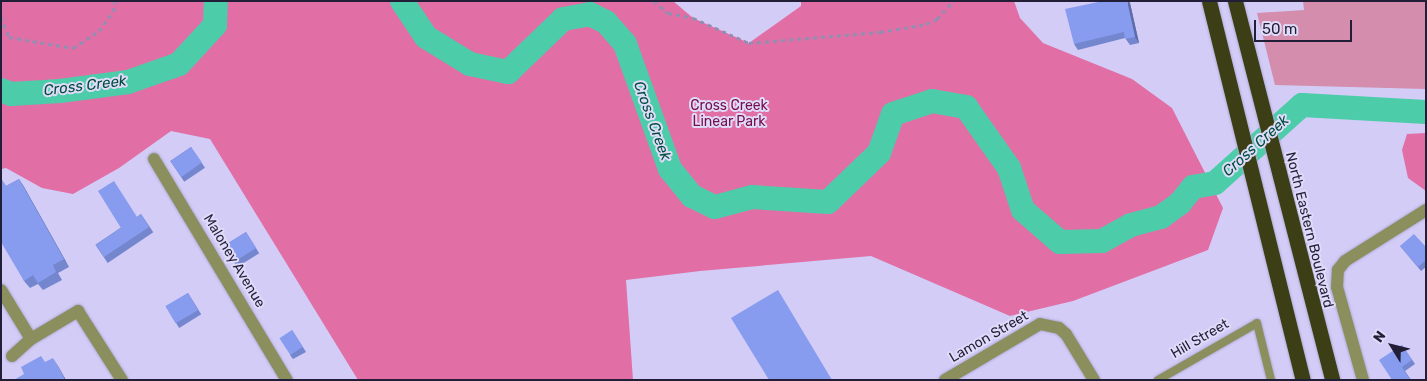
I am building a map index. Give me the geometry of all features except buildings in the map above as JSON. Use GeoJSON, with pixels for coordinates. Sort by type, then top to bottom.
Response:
{"type":"FeatureCollection","features":[{"type":"Feature","properties":{"kind":"highway"},"geometry":{"type":"LineString","coordinates":[[1209,1],[1303,380]]}},
{"type":"Feature","properties":{"kind":"highway","name":"North Eastern Boulevard"},"geometry":{"type":"LineString","coordinates":[[1235,1],[1291,228],[1332,380]]}},
{"type":"Feature","properties":{"kind":"street","name":"Maloney Avenue"},"geometry":{"type":"LineString","coordinates":[[154,159],[287,380]]}},
{"type":"Feature","properties":{"kind":"street"},"geometry":{"type":"LineString","coordinates":[[1363,380],[1336,287],[1338,270],[1345,261],[1426,210]]}},
{"type":"Feature","properties":{"kind":"street"},"geometry":{"type":"LineString","coordinates":[[1,290],[31,339]]}},
{"type":"Feature","properties":{"kind":"street"},"geometry":{"type":"LineString","coordinates":[[12,356],[31,339],[78,311],[122,380]]}},
{"type":"Feature","properties":{"kind":"street","name":"Lamon Street"},"geometry":{"type":"LineString","coordinates":[[945,380],[1032,327],[1050,325],[1066,334],[1094,380]]}},
{"type":"Feature","properties":{"kind":"lane","name":"Hill Street"},"geometry":{"type":"LineString","coordinates":[[1158,380],[1257,323],[1271,380]]}},
{"type":"Feature","properties":{"kind":"path"},"geometry":{"type":"LineString","coordinates":[[1,17],[9,37],[73,48],[99,31],[113,12],[115,1]]}},
{"type":"Feature","properties":{"kind":"path"},"geometry":{"type":"LineString","coordinates":[[654,2],[668,13],[693,18],[749,43],[880,32],[926,24],[937,19],[953,1]]}},
{"type":"Feature","properties":{"kind":"shaded area"},"geometry":{"type":"Polygon","coordinates":[[[1303,1],[1426,1],[1426,89],[1275,85],[1257,13],[1304,10],[1303,1]]]}},
{"type":"Feature","properties":{"kind":"green space","name":"Cross Creek Linear Park"},"geometry":{"type":"Polygon","coordinates":[[[1,1],[673,1],[693,18],[749,43],[801,6],[801,1],[1014,1],[1020,18],[1043,43],[1132,79],[1172,108],[1223,208],[1208,250],[1073,301],[1010,316],[871,256],[700,271],[626,280],[633,380],[358,380],[210,139],[171,131],[119,168],[73,194],[42,188],[6,168],[1,169],[1,1]]]}},
{"type":"Feature","properties":{"kind":"green space"},"geometry":{"type":"Polygon","coordinates":[[[1426,133],[1426,191],[1408,178],[1402,150],[1407,134],[1426,133]]]}},
{"type":"Feature","properties":{"kind":"waterway","name":"Cross Creek"},"geometry":{"type":"LineString","coordinates":[[1,90],[11,94],[60,91],[128,82],[179,64],[215,25],[216,1]]}},
{"type":"Feature","properties":{"kind":"waterway","name":"Cross Creek"},"geometry":{"type":"LineString","coordinates":[[402,1],[426,37],[470,64],[508,72],[563,19],[590,14],[606,22],[625,44],[670,169],[692,196],[715,207],[752,197],[828,202],[879,153],[893,114],[932,101],[966,107],[1009,168],[1023,210],[1060,242],[1102,241],[1131,225],[1161,217],[1180,203],[1193,187],[1215,183],[1302,105],[1426,112]]}}]}
